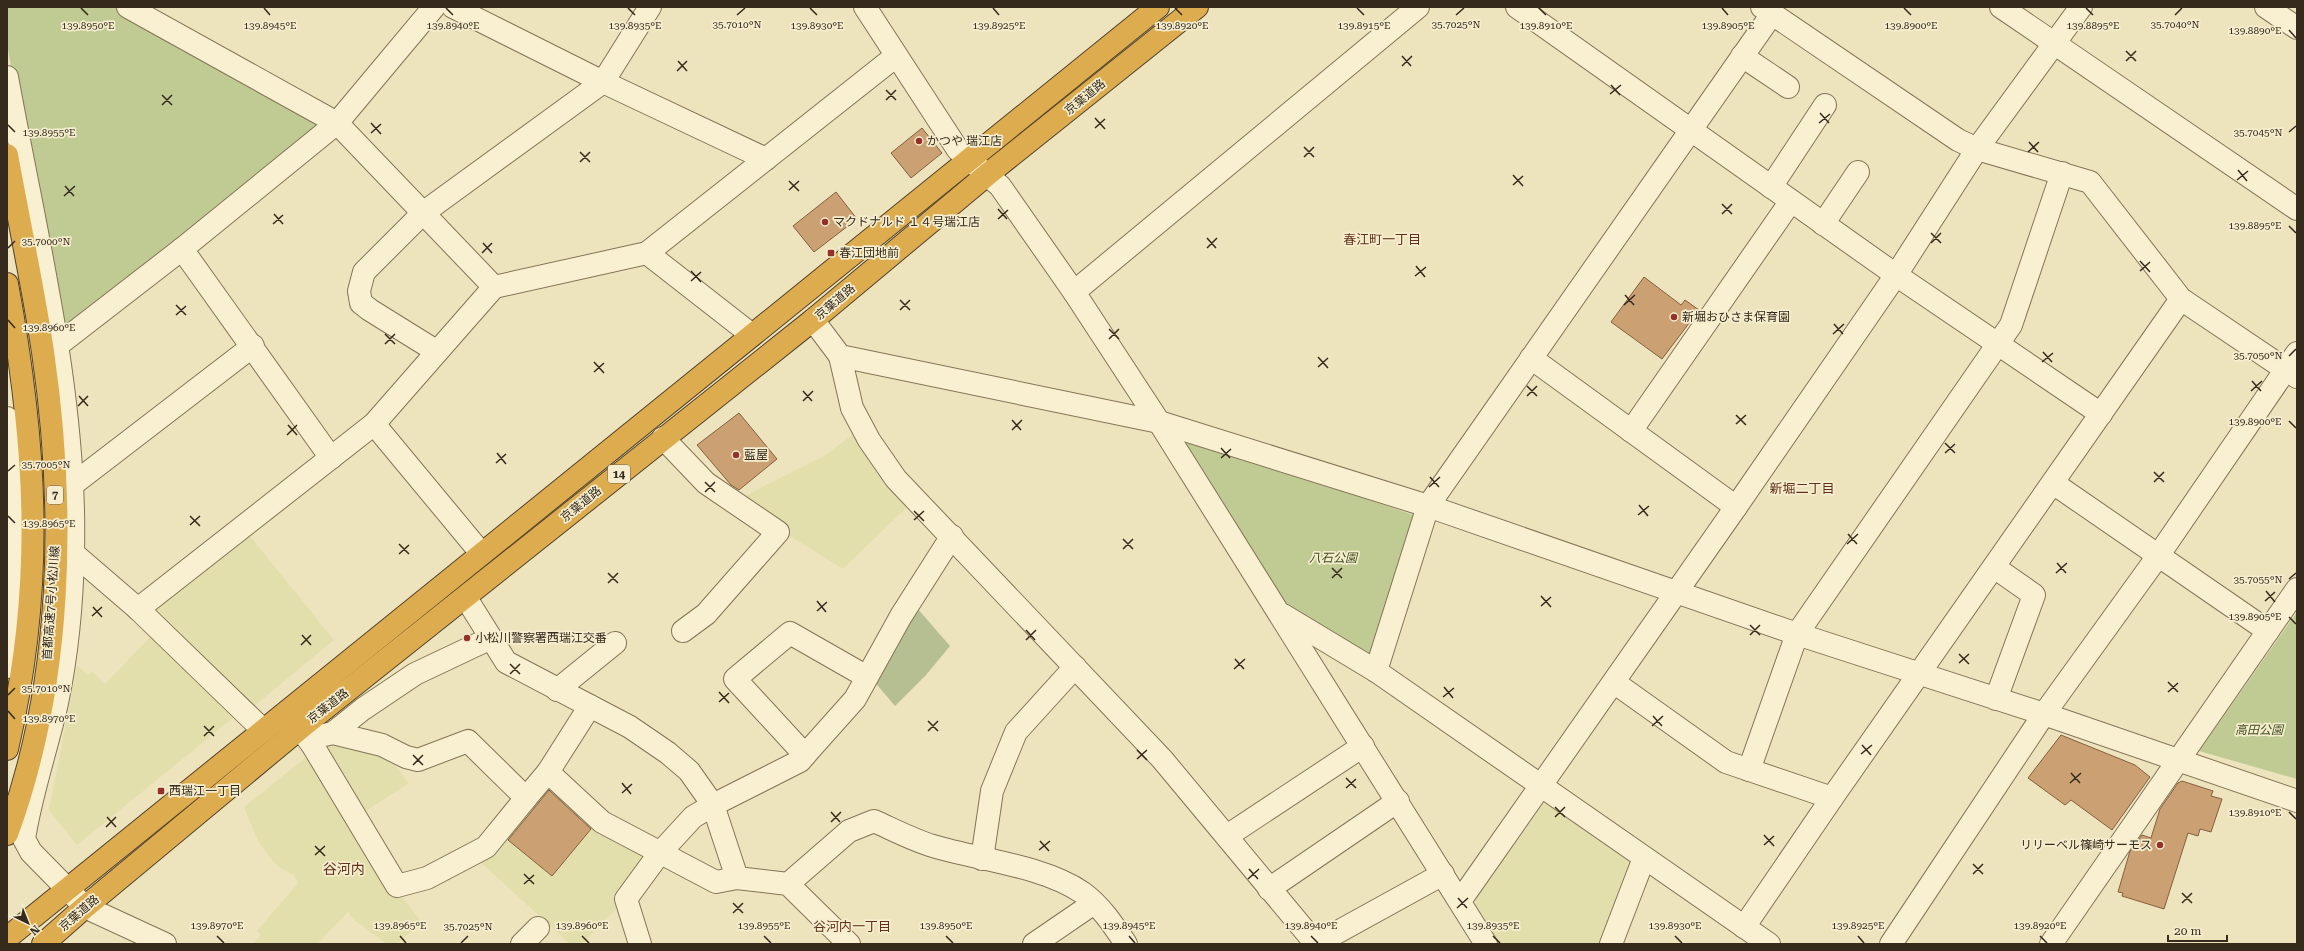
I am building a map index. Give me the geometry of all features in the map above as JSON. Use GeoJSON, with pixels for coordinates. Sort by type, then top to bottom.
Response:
{"type":"FeatureCollection","features":[{"type":"Feature","properties":{"kind":"highway","name":"京葉道路"},"geometry":{"type":"LineString","coordinates":[[7,938],[481,553],[969,161],[1158,7]]}},
{"type":"Feature","properties":{"kind":"highway","name":"京葉道路"},"geometry":{"type":"LineString","coordinates":[[43,944],[85,907],[302,727],[466,598],[663,438],[813,320],[988,174],[1197,7]]}},
{"type":"Feature","properties":{"kind":"highway","name":"首都高速7号小松川線"},"geometry":{"type":"LineString","coordinates":[[7,155],[43,353],[51,423],[55,494],[56,564],[51,633],[41,703],[26,771],[7,834]]}},
{"type":"Feature","properties":{"kind":"highway","name":"首都高速7号小松川線"},"geometry":{"type":"LineString","coordinates":[[7,284],[20,357],[29,425],[33,495],[33,565],[28,632],[18,700],[7,750]]}},
{"type":"Feature","properties":{"kind":"street"},"geometry":{"type":"LineString","coordinates":[[128,7],[337,123],[494,287]]}},
{"type":"Feature","properties":{"kind":"street"},"geometry":{"type":"LineString","coordinates":[[58,345],[182,249],[337,123],[434,7]]}},
{"type":"Feature","properties":{"kind":"street"},"geometry":{"type":"LineString","coordinates":[[453,7],[603,82],[766,159]]}},
{"type":"Feature","properties":{"kind":"street"},"geometry":{"type":"LineString","coordinates":[[436,351],[361,303],[359,291],[364,272],[423,213],[603,82],[650,7]]}},
{"type":"Feature","properties":{"kind":"street"},"geometry":{"type":"LineString","coordinates":[[865,7],[958,150],[969,161],[988,174],[1000,186],[1074,292],[1159,422],[1398,801],[1486,944]]}},
{"type":"Feature","properties":{"kind":"street"},"geometry":{"type":"LineString","coordinates":[[1074,292],[1418,7]]}},
{"type":"Feature","properties":{"kind":"street"},"geometry":{"type":"LineString","coordinates":[[1517,7],[1996,345],[2101,414]]}},
{"type":"Feature","properties":{"kind":"street"},"geometry":{"type":"LineString","coordinates":[[2001,7],[2297,209]]}},
{"type":"Feature","properties":{"kind":"street"},"geometry":{"type":"LineString","coordinates":[[1460,901],[1615,683],[1896,275],[1977,149],[2053,43],[2082,7]]}},
{"type":"Feature","properties":{"kind":"street"},"geometry":{"type":"LineString","coordinates":[[2266,7],[2297,28]]}},
{"type":"Feature","properties":{"kind":"street"},"geometry":{"type":"LineString","coordinates":[[1376,671],[1428,506],[1742,56],[1767,10],[1958,140],[1977,149],[2062,172],[2090,182],[2181,299],[2293,366],[2044,714],[1891,944]]}},
{"type":"Feature","properties":{"kind":"street"},"geometry":{"type":"LineString","coordinates":[[138,609],[374,424],[436,351],[494,287],[647,252],[896,56]]}},
{"type":"Feature","properties":{"kind":"street"},"geometry":{"type":"LineString","coordinates":[[1742,56],[1788,87]]}},
{"type":"Feature","properties":{"kind":"street"},"geometry":{"type":"LineString","coordinates":[[7,77],[58,345],[72,485],[73,553],[68,629],[57,700],[24,839],[31,852],[66,890],[85,907],[165,944]]}},
{"type":"Feature","properties":{"kind":"street"},"geometry":{"type":"LineString","coordinates":[[1771,187],[1825,105]]}},
{"type":"Feature","properties":{"kind":"street"},"geometry":{"type":"LineString","coordinates":[[1823,224],[1858,172]]}},
{"type":"Feature","properties":{"kind":"street"},"geometry":{"type":"LineString","coordinates":[[1749,770],[1797,634],[1996,345],[2011,326],[2062,172]]}},
{"type":"Feature","properties":{"kind":"street"},"geometry":{"type":"LineString","coordinates":[[1631,431],[1791,201]]}},
{"type":"Feature","properties":{"kind":"street"},"geometry":{"type":"LineString","coordinates":[[182,249],[253,346],[331,458]]}},
{"type":"Feature","properties":{"kind":"street"},"geometry":{"type":"LineString","coordinates":[[647,252],[752,336]]}},
{"type":"Feature","properties":{"kind":"street"},"geometry":{"type":"LineString","coordinates":[[1744,928],[1832,798],[2181,299]]}},
{"type":"Feature","properties":{"kind":"street"},"geometry":{"type":"LineString","coordinates":[[813,320],[840,356],[852,408],[869,440],[896,479],[952,536],[1004,596],[1075,667],[1162,760],[1316,944],[1443,874]]}},
{"type":"Feature","properties":{"kind":"street"},"geometry":{"type":"LineString","coordinates":[[72,485],[253,346]]}},
{"type":"Feature","properties":{"kind":"street"},"geometry":{"type":"LineString","coordinates":[[840,356],[1159,422],[1428,506],[1797,634],[2044,714],[2297,801]]}},
{"type":"Feature","properties":{"kind":"street"},"geometry":{"type":"LineString","coordinates":[[1531,358],[1736,507]]}},
{"type":"Feature","properties":{"kind":"street"},"geometry":{"type":"LineString","coordinates":[[7,418],[16,473],[12,535],[17,588],[7,667]]}},
{"type":"Feature","properties":{"kind":"street"},"geometry":{"type":"LineString","coordinates":[[374,424],[481,553]]}},
{"type":"Feature","properties":{"kind":"street"},"geometry":{"type":"LineString","coordinates":[[663,438],[706,483],[778,532],[706,614],[683,631]]}},
{"type":"Feature","properties":{"kind":"street"},"geometry":{"type":"LineString","coordinates":[[2053,483],[2268,631]]}},
{"type":"Feature","properties":{"kind":"street"},"geometry":{"type":"LineString","coordinates":[[635,942],[626,900],[659,854],[693,817],[713,805],[800,761],[806,755],[855,699],[901,616],[952,536]]}},
{"type":"Feature","properties":{"kind":"street"},"geometry":{"type":"LineString","coordinates":[[73,553],[138,609],[263,730]]}},
{"type":"Feature","properties":{"kind":"street"},"geometry":{"type":"LineString","coordinates":[[1994,567],[2034,595],[1996,699]]}},
{"type":"Feature","properties":{"kind":"street"},"geometry":{"type":"LineString","coordinates":[[2051,944],[2297,591]]}},
{"type":"Feature","properties":{"kind":"street"},"geometry":{"type":"LineString","coordinates":[[466,598],[506,662],[630,727],[668,753],[689,771],[713,805],[737,878]]}},
{"type":"Feature","properties":{"kind":"street"},"geometry":{"type":"LineString","coordinates":[[1279,612],[1376,671],[1540,787],[1768,944]]}},
{"type":"Feature","properties":{"kind":"street"},"geometry":{"type":"LineString","coordinates":[[806,755],[735,679],[790,633],[867,677]]}},
{"type":"Feature","properties":{"kind":"street"},"geometry":{"type":"LineString","coordinates":[[302,727],[320,736],[333,733],[363,709],[415,674],[491,638]]}},
{"type":"Feature","properties":{"kind":"street"},"geometry":{"type":"LineString","coordinates":[[557,690],[615,643]]}},
{"type":"Feature","properties":{"kind":"street"},"geometry":{"type":"LineString","coordinates":[[982,859],[992,791],[1016,732],[1075,667]]}},
{"type":"Feature","properties":{"kind":"street"},"geometry":{"type":"LineString","coordinates":[[1615,683],[1726,762],[1832,798]]}},
{"type":"Feature","properties":{"kind":"street"},"geometry":{"type":"LineString","coordinates":[[302,727],[397,886],[427,878],[486,847],[548,772],[590,706]]}},
{"type":"Feature","properties":{"kind":"street"},"geometry":{"type":"LineString","coordinates":[[333,733],[382,745],[406,757],[418,760],[468,741],[526,798]]}},
{"type":"Feature","properties":{"kind":"street"},"geometry":{"type":"LineString","coordinates":[[1227,836],[1363,746]]}},
{"type":"Feature","properties":{"kind":"street"},"geometry":{"type":"LineString","coordinates":[[548,772],[602,822],[659,854],[716,882],[737,878],[788,884],[848,944]]}},
{"type":"Feature","properties":{"kind":"street"},"geometry":{"type":"LineString","coordinates":[[1269,889],[1398,801]]}},
{"type":"Feature","properties":{"kind":"street"},"geometry":{"type":"LineString","coordinates":[[788,884],[849,831],[874,822],[932,846],[1048,875],[1083,893],[1112,923],[1126,944]]}},
{"type":"Feature","properties":{"kind":"street"},"geometry":{"type":"LineString","coordinates":[[1612,944],[1644,858]]}},
{"type":"Feature","properties":{"kind":"street"},"geometry":{"type":"LineString","coordinates":[[1034,944],[1094,903]]}},
{"type":"Feature","properties":{"kind":"street"},"geometry":{"type":"LineString","coordinates":[[522,944],[538,928]]}},
{"type":"Feature","properties":{"kind":"shaded area"},"geometry":{"type":"Polygon","coordinates":[[[856,432],[911,503],[843,569],[782,531],[741,498],[824,456],[856,432]]]}},
{"type":"Feature","properties":{"kind":"shaded area"},"geometry":{"type":"Polygon","coordinates":[[[246,531],[334,640],[253,707],[156,616],[156,606],[246,531]]]}},
{"type":"Feature","properties":{"kind":"shaded area"},"geometry":{"type":"Polygon","coordinates":[[[152,635],[234,717],[77,845],[49,810],[77,665],[88,675],[92,671],[105,684],[152,635]]]}},
{"type":"Feature","properties":{"kind":"shaded area"},"geometry":{"type":"Polygon","coordinates":[[[329,739],[388,757],[409,783],[352,820],[397,890],[422,923],[396,944],[387,944],[354,920],[348,912],[317,944],[253,944],[261,935],[257,931],[298,883],[294,875],[280,868],[270,858],[258,841],[244,807],[329,739]]]}},
{"type":"Feature","properties":{"kind":"shaded area"},"geometry":{"type":"Polygon","coordinates":[[[547,787],[555,787],[654,854],[621,904],[582,944],[570,944],[478,860],[547,787]]]}},
{"type":"Feature","properties":{"kind":"shaded area"},"geometry":{"type":"Polygon","coordinates":[[[1553,803],[1629,858],[1632,866],[1602,944],[1499,944],[1476,908],[1476,899],[1543,804],[1553,803]]]}},
{"type":"Feature","properties":{"kind":"green space"},"geometry":{"type":"Polygon","coordinates":[[[7,7],[121,7],[329,123],[60,339],[7,44],[7,7]]]}},
{"type":"Feature","properties":{"kind":"green space","name":"八石公園"},"geometry":{"type":"Polygon","coordinates":[[[1192,439],[1416,516],[1372,656],[1287,608],[1185,446],[1192,439]]]}},
{"type":"Feature","properties":{"kind":"green space"},"geometry":{"type":"Polygon","coordinates":[[[917,608],[950,646],[926,675],[895,706],[873,680],[917,608]]]}},
{"type":"Feature","properties":{"kind":"green space","name":"高田公園"},"geometry":{"type":"Polygon","coordinates":[[[2297,612],[2297,779],[2199,751],[2297,612]]]}},
{"type":"Feature","properties":{"kind":"building","name":"かつや 瑞江店"},"geometry":{"type":"Polygon","coordinates":[[[922,128],[942,153],[911,178],[891,153],[922,128]]]}},
{"type":"Feature","properties":{"kind":"building","name":"マクドナルド １４号瑞江店"},"geometry":{"type":"Polygon","coordinates":[[[836,192],[857,219],[814,252],[793,226],[836,192]]]}},
{"type":"Feature","properties":{"kind":"building"},"geometry":{"type":"Polygon","coordinates":[[[1644,277],[1681,305],[1685,300],[1699,310],[1662,359],[1611,322],[1644,277]]]}},
{"type":"Feature","properties":{"kind":"building"},"geometry":{"type":"Polygon","coordinates":[[[739,413],[777,459],[739,490],[731,485],[697,445],[739,413]]]}},
{"type":"Feature","properties":{"kind":"building"},"geometry":{"type":"Polygon","coordinates":[[[2061,735],[2135,765],[2150,777],[2112,830],[2071,800],[2065,805],[2028,778],[2061,735]]]}},
{"type":"Feature","properties":{"kind":"building","name":"リリーベル篠崎サーモス"},"geometry":{"type":"Polygon","coordinates":[[[2182,781],[2213,791],[2211,796],[2222,799],[2211,832],[2200,829],[2198,836],[2188,833],[2164,909],[2122,896],[2123,893],[2118,892],[2130,851],[2142,835],[2151,838],[2160,809],[2178,783],[2182,781]]]}},
{"type":"Feature","properties":{"kind":"building"},"geometry":{"type":"Polygon","coordinates":[[[549,790],[591,829],[552,876],[508,840],[549,790]]]}},
{"type":"Feature","properties":{"kind":"place","name":"かつや 瑞江店"},"geometry":{"type":"Point","coordinates":[919,141]}},
{"type":"Feature","properties":{"kind":"place","name":"マクドナルド １４号瑞江店"},"geometry":{"type":"Point","coordinates":[825,222]}},
{"type":"Feature","properties":{"kind":"place","name":"春江団地前"},"geometry":{"type":"Point","coordinates":[831,253]}},
{"type":"Feature","properties":{"kind":"place","name":"新堀おひさま保育園"},"geometry":{"type":"Point","coordinates":[1674,317]}},
{"type":"Feature","properties":{"kind":"place","name":"藍屋"},"geometry":{"type":"Point","coordinates":[736,455]}},
{"type":"Feature","properties":{"kind":"place","name":"小松川警察署西瑞江交番"},"geometry":{"type":"Point","coordinates":[467,638]}},
{"type":"Feature","properties":{"kind":"place","name":"西瑞江一丁目"},"geometry":{"type":"Point","coordinates":[161,791]}},
{"type":"Feature","properties":{"kind":"place","name":"リリーベル篠崎サーモス"},"geometry":{"type":"Point","coordinates":[2160,845]}},
{"type":"Feature","properties":{"kind":"district","name":"春江町一丁目"},"geometry":{"type":"Point","coordinates":[1382,239]}},
{"type":"Feature","properties":{"kind":"district","name":"新堀二丁目"},"geometry":{"type":"Point","coordinates":[1802,488]}},
{"type":"Feature","properties":{"kind":"district","name":"谷河内"},"geometry":{"type":"Point","coordinates":[344,869]}},
{"type":"Feature","properties":{"kind":"district","name":"谷河内一丁目"},"geometry":{"type":"Point","coordinates":[852,926]}}]}
